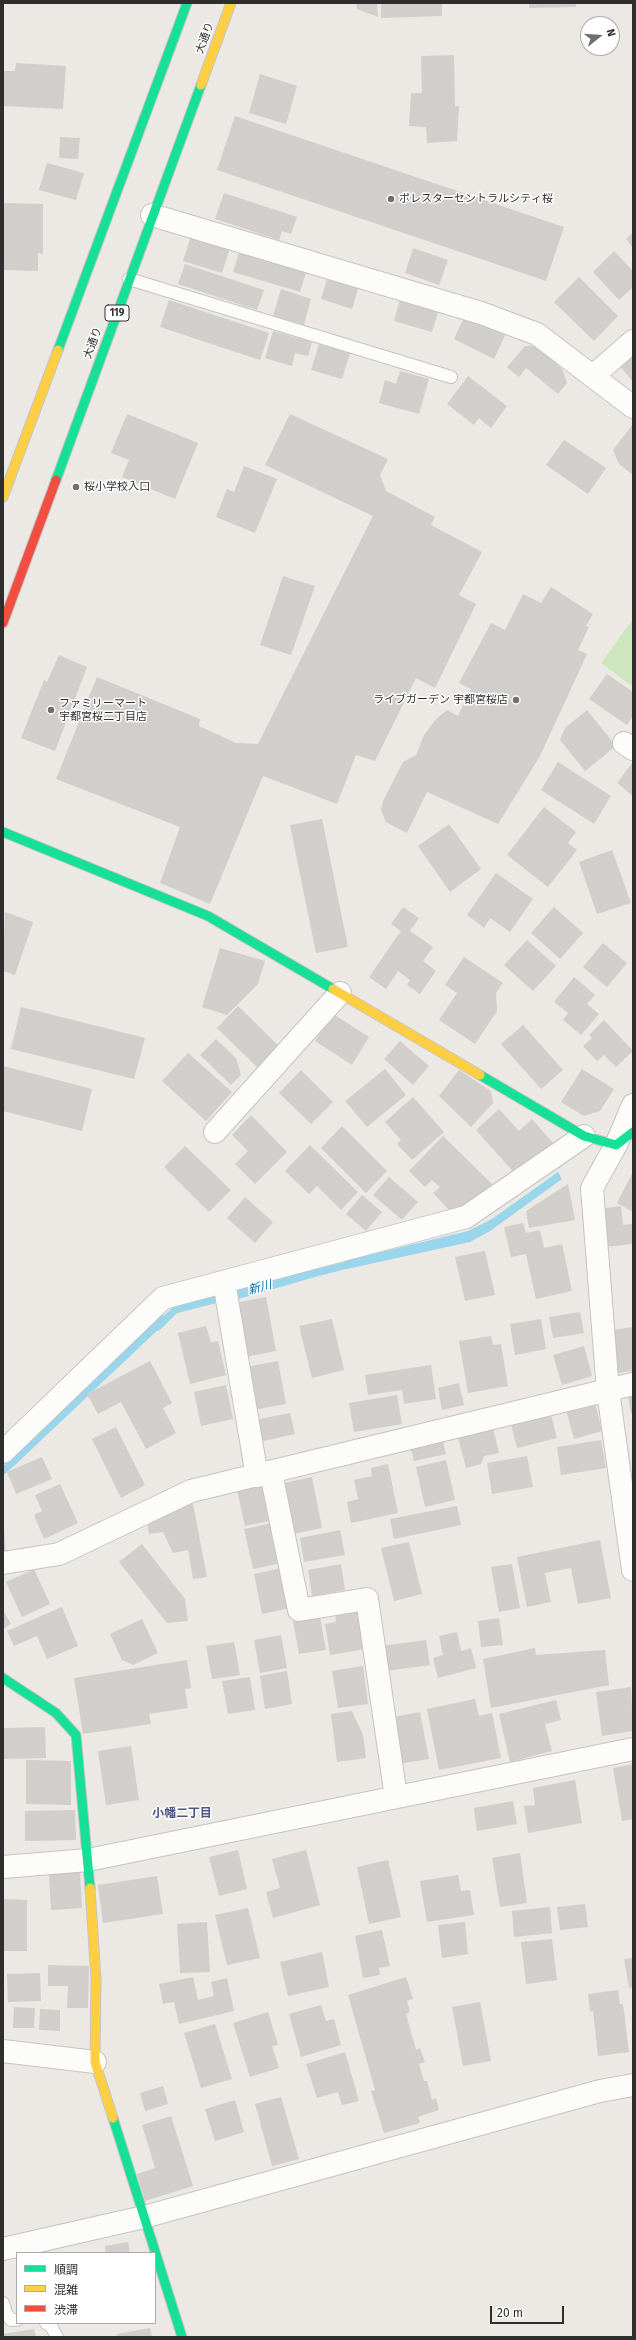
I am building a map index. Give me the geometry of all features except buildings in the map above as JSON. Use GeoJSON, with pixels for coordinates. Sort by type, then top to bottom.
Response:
{"type":"FeatureCollection","features":[{"type":"Feature","properties":{"kind":"main road"},"geometry":{"type":"LineString","coordinates":[[3,497],[187,3]]}},
{"type":"Feature","properties":{"kind":"main road","name":"大通り"},"geometry":{"type":"LineString","coordinates":[[3,623],[231,3]]}},
{"type":"Feature","properties":{"kind":"main road"},"geometry":{"type":"LineString","coordinates":[[3,832],[208,916],[584,1136],[616,1145],[633,1132]]}},
{"type":"Feature","properties":{"kind":"main road"},"geometry":{"type":"LineString","coordinates":[[3,1678],[56,1713],[76,1735],[88,1860],[96,1980],[95,2062],[155,2252]]}},
{"type":"Feature","properties":{"kind":"main road"},"geometry":{"type":"LineString","coordinates":[[156,2255],[182,2337]]}},
{"type":"Feature","properties":{"kind":"street"},"geometry":{"type":"LineString","coordinates":[[152,215],[481,313],[537,334],[633,407]]}},
{"type":"Feature","properties":{"kind":"street"},"geometry":{"type":"LineString","coordinates":[[593,376],[633,341]]}},
{"type":"Feature","properties":{"kind":"street"},"geometry":{"type":"LineString","coordinates":[[215,1132],[340,993]]}},
{"type":"Feature","properties":{"kind":"street"},"geometry":{"type":"LineString","coordinates":[[633,1105],[616,1145],[592,1188],[608,1391],[633,1570]]}},
{"type":"Feature","properties":{"kind":"street"},"geometry":{"type":"LineString","coordinates":[[3,1452],[163,1298],[466,1218],[584,1136]]}},
{"type":"Feature","properties":{"kind":"street"},"geometry":{"type":"LineString","coordinates":[[224,1283],[228,1309],[264,1475],[299,1610],[367,1599],[396,1797]]}},
{"type":"Feature","properties":{"kind":"street"},"geometry":{"type":"LineString","coordinates":[[3,1563],[59,1554],[191,1491],[264,1475],[633,1384]]}},
{"type":"Feature","properties":{"kind":"street"},"geometry":{"type":"LineString","coordinates":[[3,1867],[88,1860],[633,1749]]}},
{"type":"Feature","properties":{"kind":"street"},"geometry":{"type":"LineString","coordinates":[[3,2051],[95,2062]]}},
{"type":"Feature","properties":{"kind":"street"},"geometry":{"type":"LineString","coordinates":[[3,2250],[144,2217],[600,2091],[633,2085]]}},
{"type":"Feature","properties":{"kind":"lane"},"geometry":{"type":"LineString","coordinates":[[129,279],[451,378]]}},
{"type":"Feature","properties":{"kind":"lane"},"geometry":{"type":"LineString","coordinates":[[3,2303],[11,2320],[16,2320]]}},
{"type":"Feature","properties":{"kind":"lane"},"geometry":{"type":"LineString","coordinates":[[48,2324],[51,2326],[57,2337]]}},
{"type":"Feature","properties":{"kind":"green space"},"geometry":{"type":"Polygon","coordinates":[[[633,619],[633,687],[601,663],[633,619]]]}},
{"type":"Feature","properties":{"kind":"water"},"geometry":{"type":"Polygon","coordinates":[[[558,1172],[562,1179],[490,1231],[470,1242],[347,1269],[344,1261],[468,1231],[492,1219],[558,1172]]]}},
{"type":"Feature","properties":{"kind":"water"},"geometry":{"type":"Polygon","coordinates":[[[327,1265],[329,1273],[235,1300],[233,1291],[327,1265]]]}},
{"type":"Feature","properties":{"kind":"water"},"geometry":{"type":"Polygon","coordinates":[[[163,1313],[165,1323],[14,1466],[8,1459],[163,1313]]]}},
{"type":"Feature","properties":{"kind":"waterway","name":"新川"},"geometry":{"type":"LineString","coordinates":[[320,1272],[355,1263]]}},
{"type":"Feature","properties":{"kind":"waterway","name":"新川"},"geometry":{"type":"LineString","coordinates":[[158,1327],[175,1310],[225,1297]]}},
{"type":"Feature","properties":{"kind":"waterway","name":"新川"},"geometry":{"type":"LineString","coordinates":[[3,1471],[17,1458]]}},
{"type":"Feature","properties":{"kind":"traffic: fast"},"geometry":{"type":"LineString","coordinates":[[58,350],[187,3]]}},
{"type":"Feature","properties":{"kind":"traffic: fast"},"geometry":{"type":"LineString","coordinates":[[56,480],[201,85]]}},
{"type":"Feature","properties":{"kind":"traffic: fast"},"geometry":{"type":"LineString","coordinates":[[3,832],[208,916],[333,989]]}},
{"type":"Feature","properties":{"kind":"traffic: fast"},"geometry":{"type":"LineString","coordinates":[[480,1075],[584,1136],[616,1145],[633,1132]]}},
{"type":"Feature","properties":{"kind":"traffic: fast"},"geometry":{"type":"LineString","coordinates":[[3,1678],[56,1713],[76,1735],[90,1888]]}},
{"type":"Feature","properties":{"kind":"traffic: fast"},"geometry":{"type":"LineString","coordinates":[[113,2118],[155,2252]]}},
{"type":"Feature","properties":{"kind":"traffic: fast"},"geometry":{"type":"LineString","coordinates":[[156,2254],[182,2337]]}},
{"type":"Feature","properties":{"kind":"traffic: slow"},"geometry":{"type":"LineString","coordinates":[[201,85],[231,3]]}},
{"type":"Feature","properties":{"kind":"traffic: slow"},"geometry":{"type":"LineString","coordinates":[[3,497],[58,350]]}},
{"type":"Feature","properties":{"kind":"traffic: slow"},"geometry":{"type":"LineString","coordinates":[[333,989],[480,1075]]}},
{"type":"Feature","properties":{"kind":"traffic: slow"},"geometry":{"type":"LineString","coordinates":[[90,1888],[96,1979],[95,2062],[113,2118]]}},
{"type":"Feature","properties":{"kind":"traffic: jam"},"geometry":{"type":"LineString","coordinates":[[3,623],[56,480]]}},
{"type":"Feature","properties":{"kind":"place","name":"ポレスターセントラルシティ桜"},"geometry":{"type":"Point","coordinates":[391,199]}},
{"type":"Feature","properties":{"kind":"place","name":"桜小学校入口"},"geometry":{"type":"Point","coordinates":[76,487]}},
{"type":"Feature","properties":{"kind":"place","name":"ライブガーデン 宇都宮桜店"},"geometry":{"type":"Point","coordinates":[516,700]}},
{"type":"Feature","properties":{"kind":"place","name":"ファミリーマート 宇都宮桜二丁目店"},"geometry":{"type":"Point","coordinates":[51,710]}},
{"type":"Feature","properties":{"kind":"district","name":"小幡二丁目"},"geometry":{"type":"Point","coordinates":[182,1814]}}]}
